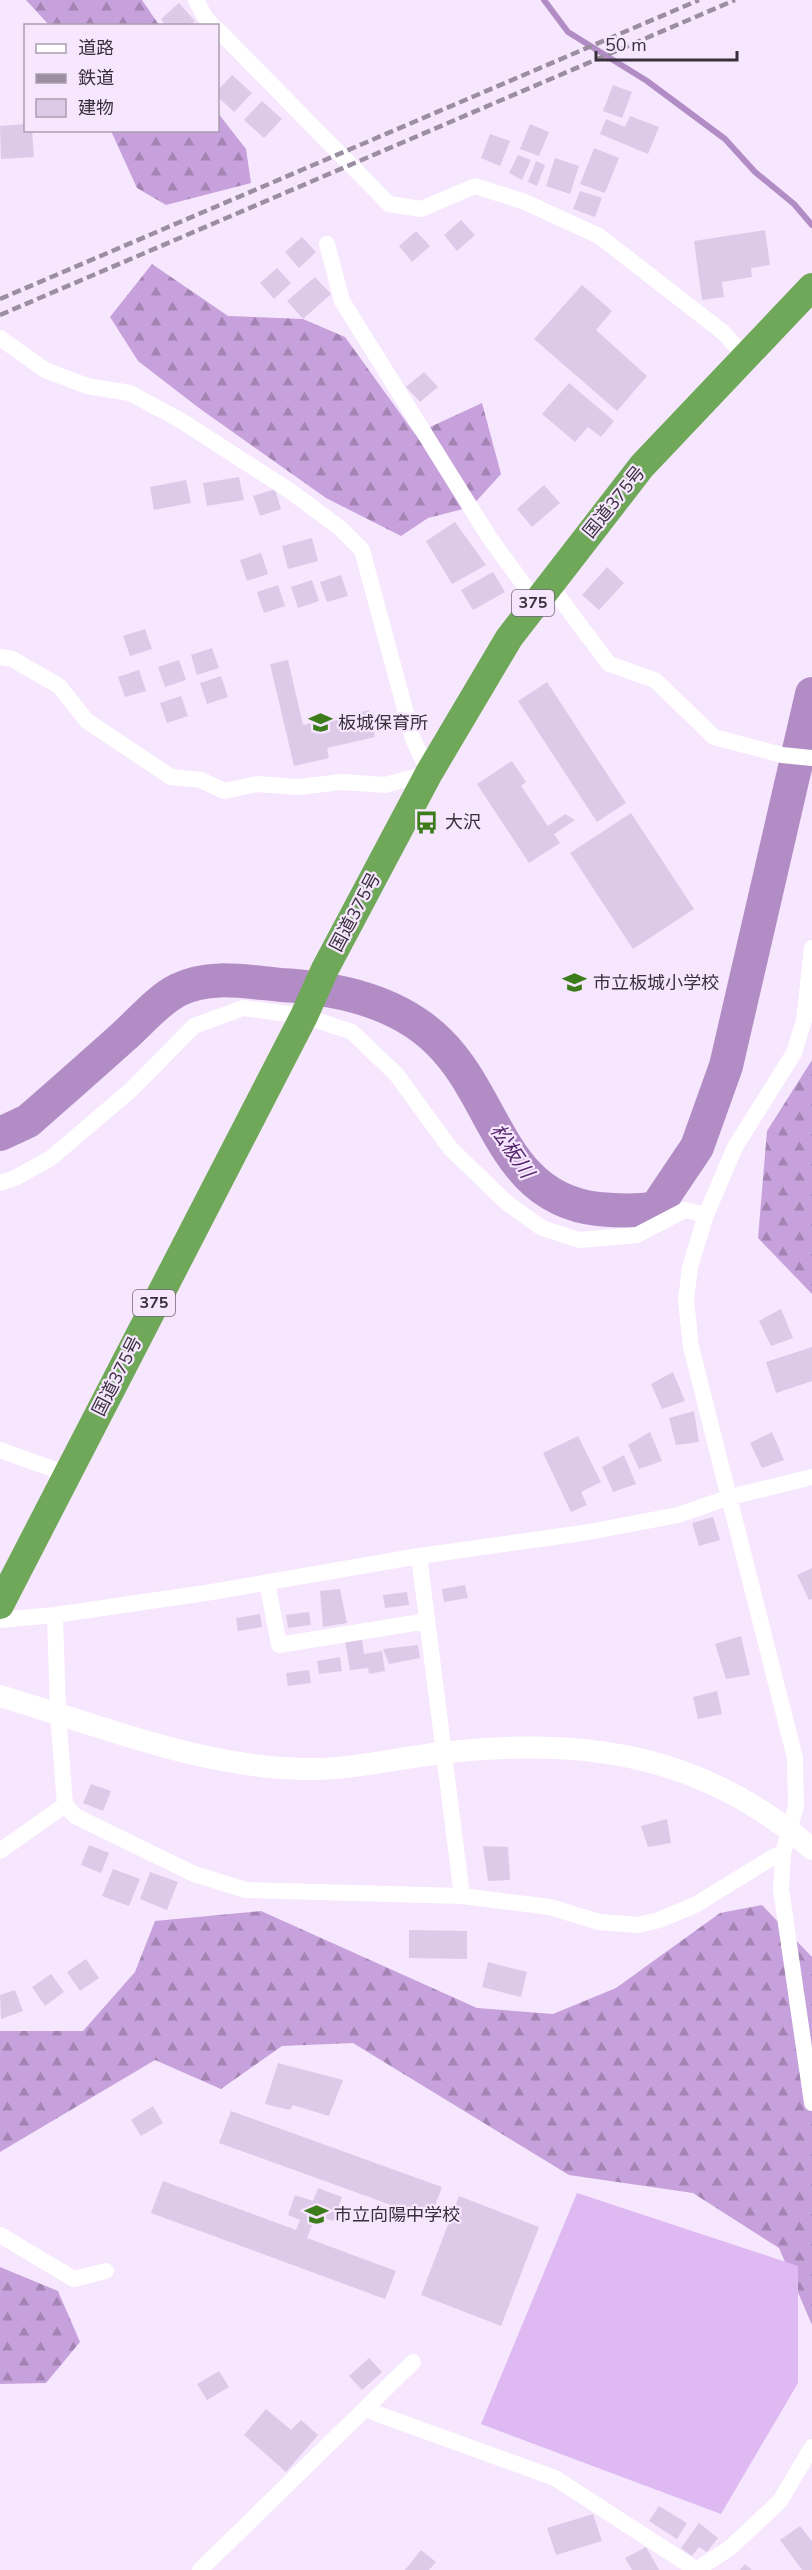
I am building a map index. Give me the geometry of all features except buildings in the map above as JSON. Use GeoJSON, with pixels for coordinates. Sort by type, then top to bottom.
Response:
{"type":"FeatureCollection","features":[{"type":"Feature","properties":{"kind":"highway","name":"国道375号"},"geometry":{"type":"LineString","coordinates":[[0,1605],[307,1009],[325,969],[429,773],[508,638],[642,466],[812,287]]}},
{"type":"Feature","properties":{"kind":"street"},"geometry":{"type":"LineString","coordinates":[[196,0],[211,24]]}},
{"type":"Feature","properties":{"kind":"street"},"geometry":{"type":"LineString","coordinates":[[219,31],[389,204],[421,209],[475,186],[525,202],[599,236],[724,333],[745,357]]}},
{"type":"Feature","properties":{"kind":"street"},"geometry":{"type":"LineString","coordinates":[[327,244],[342,300],[489,537],[609,664],[655,680],[714,737],[782,755],[812,758]]}},
{"type":"Feature","properties":{"kind":"street"},"geometry":{"type":"LineString","coordinates":[[0,338],[45,370],[87,386],[130,393],[180,420],[290,491],[340,528],[362,550],[413,740],[429,773],[385,785],[342,782],[298,787],[257,784],[224,791],[201,780],[171,777],[87,721],[59,686],[12,659],[0,657]]}},
{"type":"Feature","properties":{"kind":"street"},"geometry":{"type":"LineString","coordinates":[[812,948],[804,1020],[794,1053],[735,1147],[706,1215],[690,1267],[686,1300],[691,1347],[795,1758],[796,1806],[791,1831],[783,1853],[781,1889],[812,2103]]}},
{"type":"Feature","properties":{"kind":"street"},"geometry":{"type":"LineString","coordinates":[[0,1183],[15,1178],[51,1158],[132,1089],[194,1026],[243,1008],[307,1009],[352,1032],[396,1074],[450,1148],[507,1203],[542,1228],[579,1240],[637,1234],[685,1209],[706,1215]]}},
{"type":"Feature","properties":{"kind":"street"},"geometry":{"type":"LineString","coordinates":[[0,1450],[67,1474]]}},
{"type":"Feature","properties":{"kind":"street"},"geometry":{"type":"LineString","coordinates":[[0,1620],[55,1615],[636,1523],[678,1515],[730,1497],[812,1477]]}},
{"type":"Feature","properties":{"kind":"street"},"geometry":{"type":"LineString","coordinates":[[419,1556],[462,1896]]}},
{"type":"Feature","properties":{"kind":"street"},"geometry":{"type":"LineString","coordinates":[[267,1582],[279,1645],[427,1621]]}},
{"type":"Feature","properties":{"kind":"street"},"geometry":{"type":"LineString","coordinates":[[55,1615],[58,1713],[65,1805],[75,1816],[194,1874],[246,1890],[462,1896],[550,1907],[599,1922],[638,1925],[659,1920],[695,1905],[783,1853]]}},
{"type":"Feature","properties":{"kind":"street"},"geometry":{"type":"LineString","coordinates":[[0,1696],[158,1745],[232,1762],[303,1769],[365,1766],[444,1752],[576,1747],[639,1758],[687,1773],[738,1796],[791,1831],[812,1849]]}},
{"type":"Feature","properties":{"kind":"street"},"geometry":{"type":"LineString","coordinates":[[0,1851],[65,1805]]}},
{"type":"Feature","properties":{"kind":"street"},"geometry":{"type":"LineString","coordinates":[[0,2235],[74,2279],[106,2271]]}},
{"type":"Feature","properties":{"kind":"street"},"geometry":{"type":"LineString","coordinates":[[200,2570],[412,2362]]}},
{"type":"Feature","properties":{"kind":"street"},"geometry":{"type":"LineString","coordinates":[[367,2407],[375,2414],[555,2478],[697,2570],[730,2548],[780,2502],[809,2458]]}},
{"type":"Feature","properties":{"kind":"green space"},"geometry":{"type":"Polygon","coordinates":[[[26,0],[142,0],[158,24],[48,24],[26,0]]]}},
{"type":"Feature","properties":{"kind":"green space"},"geometry":{"type":"Polygon","coordinates":[[[219,114],[246,149],[251,183],[166,205],[137,188],[111,132],[219,132],[219,114]]]}},
{"type":"Feature","properties":{"kind":"green space"},"geometry":{"type":"Polygon","coordinates":[[[152,264],[228,316],[303,319],[345,337],[415,434],[482,403],[501,474],[471,507],[428,518],[401,536],[326,498],[199,408],[138,361],[110,317],[152,264]]]}},
{"type":"Feature","properties":{"kind":"green space"},"geometry":{"type":"Polygon","coordinates":[[[812,1060],[812,1294],[758,1238],[767,1131],[812,1060]]]}},
{"type":"Feature","properties":{"kind":"green space"},"geometry":{"type":"Polygon","coordinates":[[[762,1905],[812,1957],[812,2325],[779,2248],[693,2193],[569,2175],[353,2043],[282,2046],[221,2089],[155,2060],[0,2152],[0,2031],[83,2031],[135,1972],[155,1921],[261,1911],[477,2008],[553,2014],[616,1988],[720,1913],[762,1905]]]}},
{"type":"Feature","properties":{"kind":"green space"},"geometry":{"type":"Polygon","coordinates":[[[0,2267],[58,2291],[80,2342],[46,2383],[0,2384],[0,2267]]]}},
{"type":"Feature","properties":{"kind":"shaded area"},"geometry":{"type":"Polygon","coordinates":[[[577,2193],[798,2266],[798,2383],[721,2514],[481,2424],[577,2193]]]}},
{"type":"Feature","properties":{"kind":"waterway"},"geometry":{"type":"LineString","coordinates":[[544,0],[568,32],[647,81],[725,139],[755,172],[794,204],[812,225]]}},
{"type":"Feature","properties":{"kind":"waterway","name":"松板川"},"geometry":{"type":"LineString","coordinates":[[0,1134],[28,1121],[156,1005],[178,990],[190,985],[216,981],[242,981],[323,989],[365,999],[405,1016],[439,1042],[459,1065],[504,1143],[520,1166],[540,1186],[566,1201],[598,1209],[627,1211],[656,1208],[697,1147],[726,1066],[812,694]]}},
{"type":"Feature","properties":{"kind":"railway"},"geometry":{"type":"LineString","coordinates":[[0,299],[699,0]]}},
{"type":"Feature","properties":{"kind":"railway"},"geometry":{"type":"LineString","coordinates":[[0,315],[735,0]]}},
{"type":"Feature","properties":{"kind":"place","name":"板城保育所"},"geometry":{"type":"Point","coordinates":[320,723]}},
{"type":"Feature","properties":{"kind":"place","name":"大沢"},"geometry":{"type":"Point","coordinates":[427,822]}},
{"type":"Feature","properties":{"kind":"place","name":"市立板城小学校"},"geometry":{"type":"Point","coordinates":[575,983]}},
{"type":"Feature","properties":{"kind":"place","name":"市立向陽中学校"},"geometry":{"type":"Point","coordinates":[316,2215]}}]}
